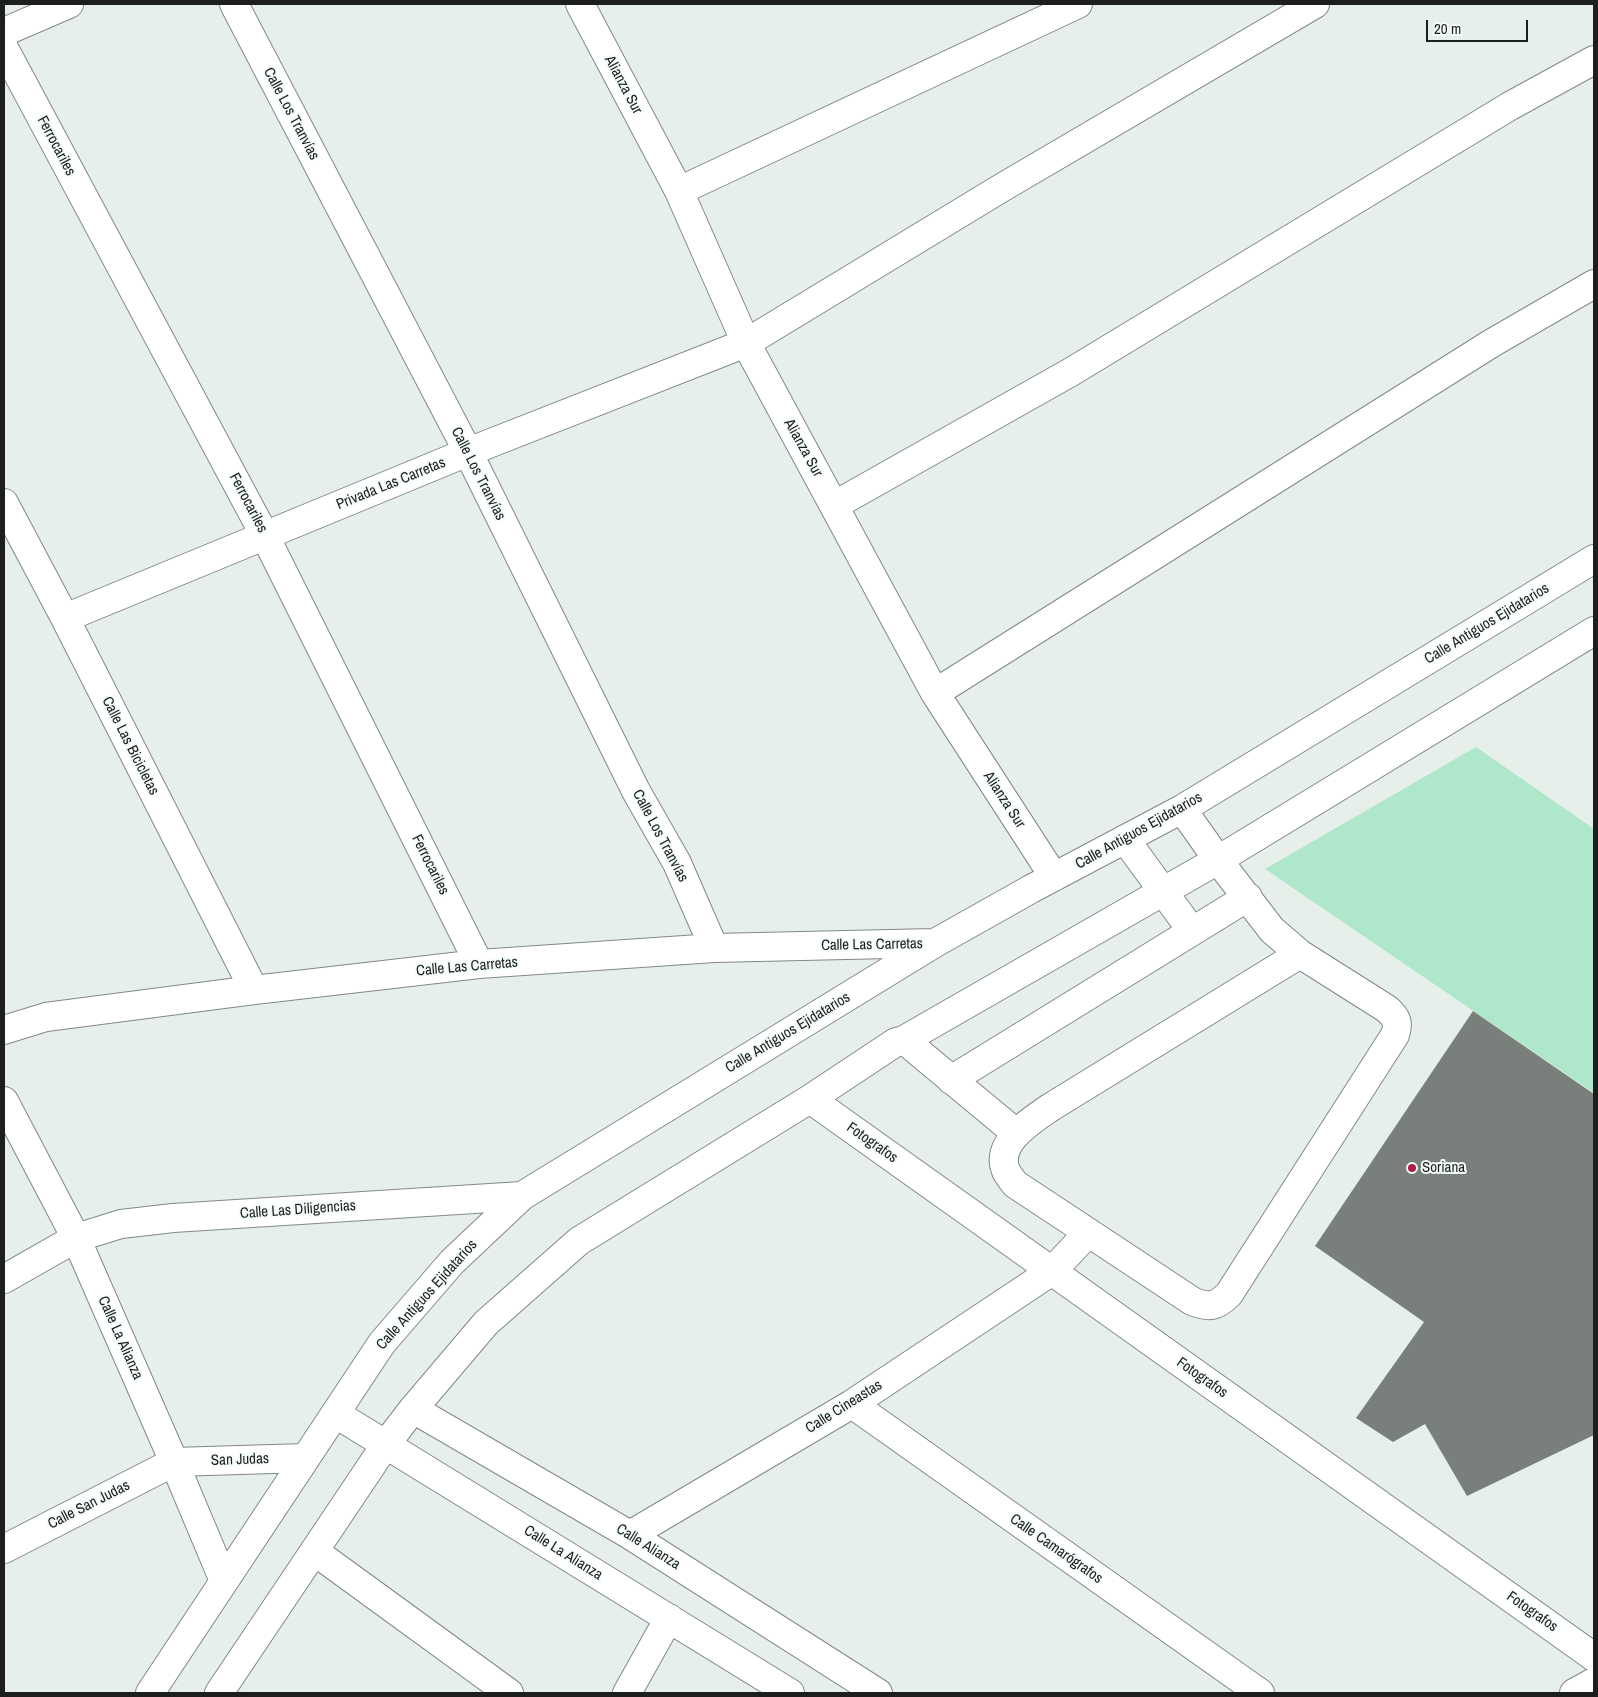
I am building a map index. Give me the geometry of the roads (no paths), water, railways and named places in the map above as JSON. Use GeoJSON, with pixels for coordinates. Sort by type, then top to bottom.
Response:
{"type":"FeatureCollection","features":[{"type":"Feature","properties":{"kind":"street"},"geometry":{"type":"LineString","coordinates":[[4,32],[70,4]]}},
{"type":"Feature","properties":{"kind":"street","name":"Calle Los Tranvías"},"geometry":{"type":"LineString","coordinates":[[234,4],[468,452],[636,791],[677,863],[714,948]]}},
{"type":"Feature","properties":{"kind":"street"},"geometry":{"type":"LineString","coordinates":[[678,191],[1078,4]]}},
{"type":"Feature","properties":{"kind":"street","name":"Privada Las Carretas"},"geometry":{"type":"LineString","coordinates":[[66,618],[468,452],[746,344],[1003,187],[1315,4]]}},
{"type":"Feature","properties":{"kind":"street","name":"Alianza Sur"},"geometry":{"type":"LineString","coordinates":[[586,5],[678,191],[746,344],[835,505],[935,694],[1054,877]]}},
{"type":"Feature","properties":{"kind":"street","name":"Ferrocariles"},"geometry":{"type":"LineString","coordinates":[[4,48],[265,536],[479,964]]}},
{"type":"Feature","properties":{"kind":"street"},"geometry":{"type":"LineString","coordinates":[[835,505],[1071,372],[1510,106],[1594,60]]}},
{"type":"Feature","properties":{"kind":"street"},"geometry":{"type":"LineString","coordinates":[[935,694],[1492,343],[1594,284]]}},
{"type":"Feature","properties":{"kind":"street","name":"Calle Las Bicicletas"},"geometry":{"type":"LineString","coordinates":[[4,503],[66,618],[254,990]]}},
{"type":"Feature","properties":{"kind":"street","name":"Calle Antiguos Ejidatarios"},"geometry":{"type":"LineString","coordinates":[[150,1693],[382,1343],[452,1262],[522,1196],[935,944],[1182,808],[1594,559]]}},
{"type":"Feature","properties":{"kind":"street"},"geometry":{"type":"LineString","coordinates":[[219,1693],[386,1444],[413,1409],[486,1322],[579,1241],[810,1099],[896,1042],[904,1040],[1218,860],[1594,631]]}},
{"type":"Feature","properties":{"kind":"street"},"geometry":{"type":"LineString","coordinates":[[1182,808],[1218,860],[1272,930],[1300,954],[1387,1009],[1396,1017],[1398,1025],[1395,1036],[1228,1294],[1219,1304],[1205,1306],[1192,1301],[1015,1184],[1006,1170],[1004,1152],[1016,1133],[1051,1106],[1300,954]]}},
{"type":"Feature","properties":{"kind":"street"},"geometry":{"type":"LineString","coordinates":[[1125,839],[1192,931]]}},
{"type":"Feature","properties":{"kind":"street"},"geometry":{"type":"LineString","coordinates":[[951,1080],[1248,897]]}},
{"type":"Feature","properties":{"kind":"street","name":"Calle Las Carretas"},"geometry":{"type":"LineString","coordinates":[[4,1030],[46,1017],[254,990],[479,964],[714,948],[935,944]]}},
{"type":"Feature","properties":{"kind":"street"},"geometry":{"type":"LineString","coordinates":[[904,1040],[1016,1133]]}},
{"type":"Feature","properties":{"kind":"street","name":"Fotografos"},"geometry":{"type":"LineString","coordinates":[[810,1099],[1594,1657]]}},
{"type":"Feature","properties":{"kind":"street","name":"Calle La Alianza"},"geometry":{"type":"LineString","coordinates":[[4,1101],[76,1238],[224,1581]]}},
{"type":"Feature","properties":{"kind":"street","name":"Calle Las Diligencias"},"geometry":{"type":"LineString","coordinates":[[4,1279],[76,1238],[121,1224],[173,1218],[522,1196]]}},
{"type":"Feature","properties":{"kind":"street","name":"Calle Cineastas"},"geometry":{"type":"LineString","coordinates":[[630,1535],[852,1404],[1052,1271],[1088,1234]]}},
{"type":"Feature","properties":{"kind":"street","name":"Calle Camarógrafos"},"geometry":{"type":"LineString","coordinates":[[852,1404],[1260,1693]]}},
{"type":"Feature","properties":{"kind":"street","name":"Calle Alianza"},"geometry":{"type":"LineString","coordinates":[[413,1409],[630,1535],[878,1693]]}},
{"type":"Feature","properties":{"kind":"street","name":"Calle La Alianza"},"geometry":{"type":"LineString","coordinates":[[336,1414],[790,1693]]}},
{"type":"Feature","properties":{"kind":"street","name":"San Judas"},"geometry":{"type":"LineString","coordinates":[[174,1462],[306,1458]]}},
{"type":"Feature","properties":{"kind":"street","name":"Calle San Judas"},"geometry":{"type":"LineString","coordinates":[[4,1549],[174,1462]]}},
{"type":"Feature","properties":{"kind":"street"},"geometry":{"type":"LineString","coordinates":[[314,1551],[509,1693]]}},
{"type":"Feature","properties":{"kind":"street"},"geometry":{"type":"LineString","coordinates":[[627,1693],[669,1618]]}},
{"type":"Feature","properties":{"kind":"street"},"geometry":{"type":"LineString","coordinates":[[1574,1693],[1594,1682]]}},
{"type":"Feature","properties":{"kind":"place","name":"Soriana"},"geometry":{"type":"Point","coordinates":[1412,1168]}}]}
